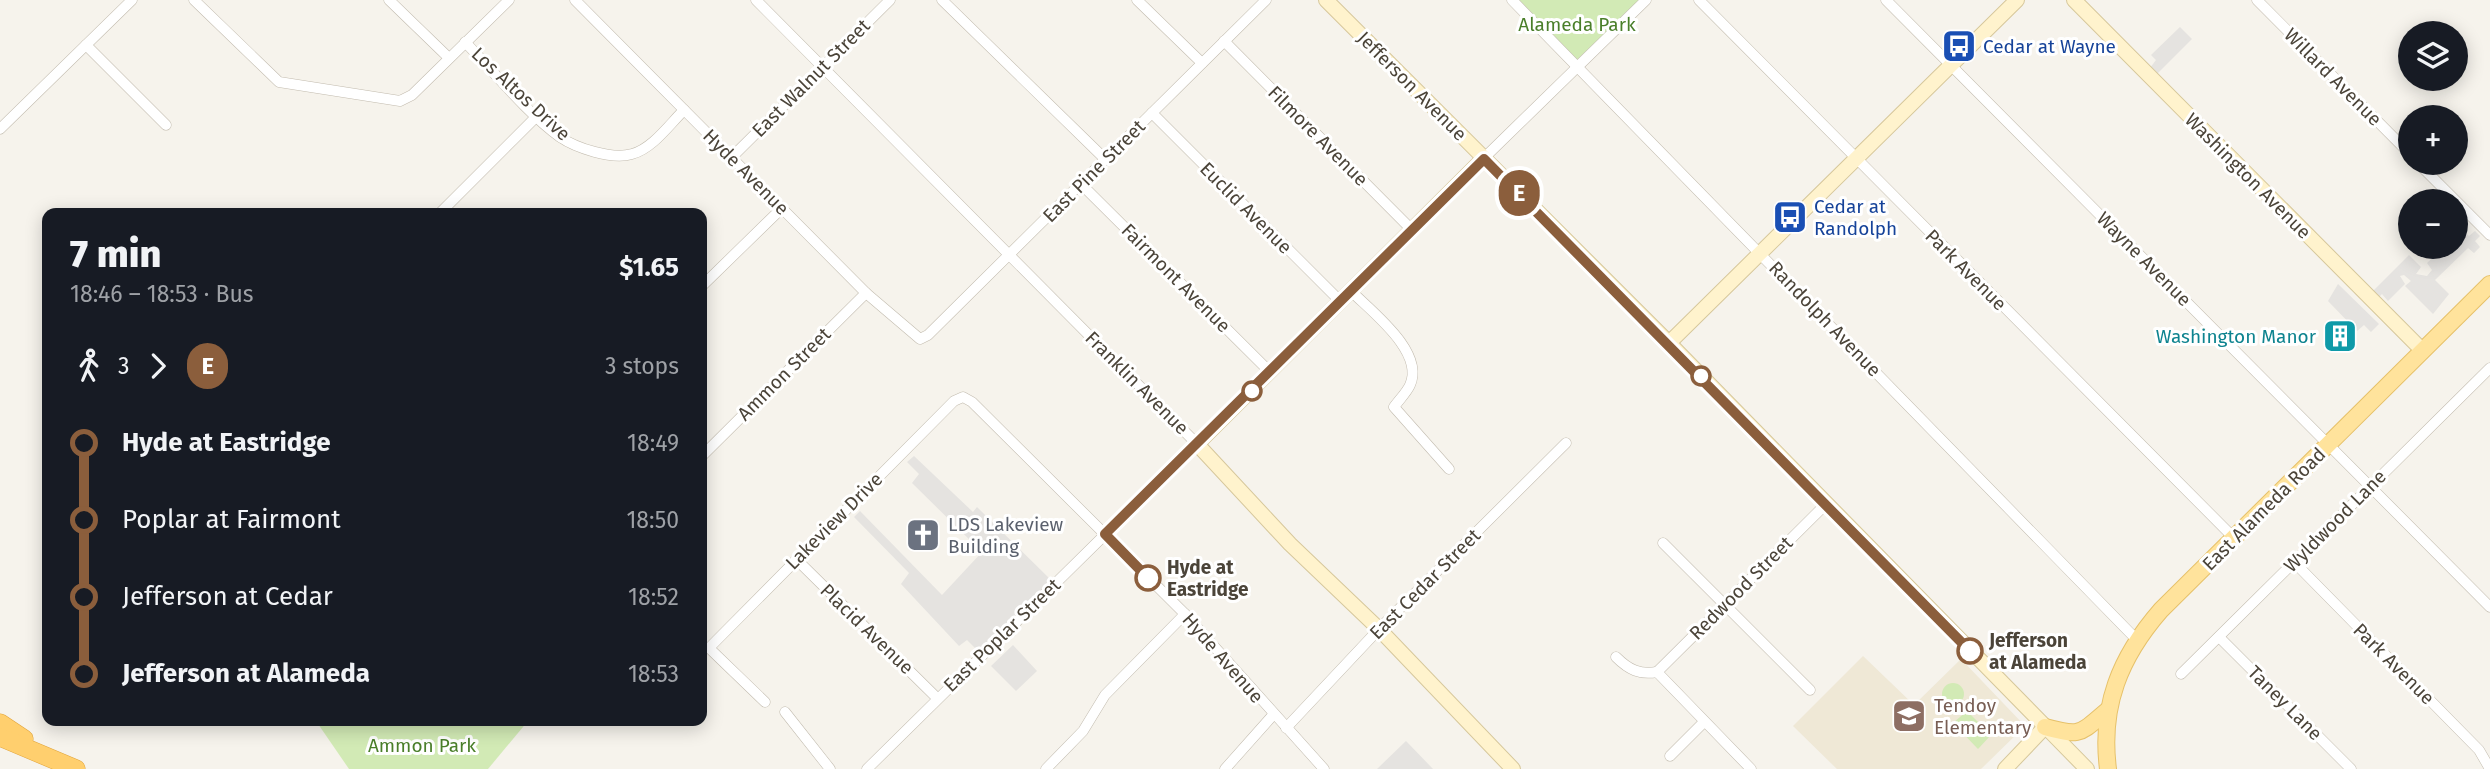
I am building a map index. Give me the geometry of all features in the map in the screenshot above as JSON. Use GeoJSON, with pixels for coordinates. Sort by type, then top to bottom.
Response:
{"type":"FeatureCollection","features":[{"type":"Feature","properties":{"kind":"highway"},"geometry":{"type":"LineString","coordinates":[[0,723],[40,752]]}},
{"type":"Feature","properties":{"kind":"highway"},"geometry":{"type":"LineString","coordinates":[[0,737],[76,769]]}},
{"type":"Feature","properties":{"kind":"main road","name":"East Alameda Road"},"geometry":{"type":"LineString","coordinates":[[2108,769],[2108,710],[2136,639],[2490,284]]}},
{"type":"Feature","properties":{"kind":"main road"},"geometry":{"type":"LineString","coordinates":[[2045,727],[2073,734],[2080,733],[2108,710]]}},
{"type":"Feature","properties":{"kind":"street"},"geometry":{"type":"LineString","coordinates":[[194,0],[279,82],[400,101],[412,95],[509,0]]}},
{"type":"Feature","properties":{"kind":"street"},"geometry":{"type":"LineString","coordinates":[[389,0],[449,58]]}},
{"type":"Feature","properties":{"kind":"street","name":"Hyde Avenue"},"geometry":{"type":"LineString","coordinates":[[575,0],[866,293],[920,340]]}},
{"type":"Feature","properties":{"kind":"street","name":"Franklin Avenue"},"geometry":{"type":"LineString","coordinates":[[756,0],[1198,444],[1290,544],[1379,629],[1513,769]]}},
{"type":"Feature","properties":{"kind":"street","name":"East Walnut Street"},"geometry":{"type":"LineString","coordinates":[[732,157],[890,0]]}},
{"type":"Feature","properties":{"kind":"street"},"geometry":{"type":"LineString","coordinates":[[942,0],[1105,159]]}},
{"type":"Feature","properties":{"kind":"street"},"geometry":{"type":"LineString","coordinates":[[1137,0],[1202,63]]}},
{"type":"Feature","properties":{"kind":"street","name":"East Pine Street"},"geometry":{"type":"LineString","coordinates":[[920,340],[1266,0]]}},
{"type":"Feature","properties":{"kind":"street","name":"Jefferson Avenue"},"geometry":{"type":"LineString","coordinates":[[1326,0],[1669,343],[2087,769]]}},
{"type":"Feature","properties":{"kind":"street","name":"Randolph Avenue"},"geometry":{"type":"LineString","coordinates":[[1511,0],[2136,639]]}},
{"type":"Feature","properties":{"kind":"street","name":"East Poplar Street"},"geometry":{"type":"LineString","coordinates":[[867,769],[1646,0]]}},
{"type":"Feature","properties":{"kind":"street","name":"Park Avenue"},"geometry":{"type":"LineString","coordinates":[[1699,0],[2234,538]]}},
{"type":"Feature","properties":{"kind":"street","name":"Wayne Avenue"},"geometry":{"type":"LineString","coordinates":[[1886,0],[2490,607]]}},
{"type":"Feature","properties":{"kind":"street"},"geometry":{"type":"LineString","coordinates":[[1669,343],[2017,0]]}},
{"type":"Feature","properties":{"kind":"street","name":"Washington Avenue"},"geometry":{"type":"LineString","coordinates":[[2074,0],[2423,351]]}},
{"type":"Feature","properties":{"kind":"street","name":"Willard Avenue"},"geometry":{"type":"LineString","coordinates":[[2257,0],[2398,142]]}},
{"type":"Feature","properties":{"kind":"street"},"geometry":{"type":"LineString","coordinates":[[0,129],[128,1]]}},
{"type":"Feature","properties":{"kind":"street","name":"Filmore Avenue"},"geometry":{"type":"LineString","coordinates":[[1224,41],[1412,230]]}},
{"type":"Feature","properties":{"kind":"street","name":"Los Altos Drive"},"geometry":{"type":"LineString","coordinates":[[465,42],[537,116],[567,141],[616,156],[644,149],[684,110]]}},
{"type":"Feature","properties":{"kind":"street"},"geometry":{"type":"LineString","coordinates":[[86,45],[166,125]]}},
{"type":"Feature","properties":{"kind":"street","name":"Euclid Avenue"},"geometry":{"type":"LineString","coordinates":[[1152,113],[1346,297],[1403,344],[1413,366],[1411,384],[1394,407],[1449,469]]}},
{"type":"Feature","properties":{"kind":"street"},"geometry":{"type":"LineString","coordinates":[[445,208],[537,116]]}},
{"type":"Feature","properties":{"kind":"street"},"geometry":{"type":"LineString","coordinates":[[2430,175],[2490,235]]}},
{"type":"Feature","properties":{"kind":"street","name":"Fairmont Avenue"},"geometry":{"type":"LineString","coordinates":[[1081,184],[1270,372]]}},
{"type":"Feature","properties":{"kind":"street"},"geometry":{"type":"LineString","coordinates":[[707,281],[782,208]]}},
{"type":"Feature","properties":{"kind":"street","name":"Ammon Street"},"geometry":{"type":"LineString","coordinates":[[707,451],[866,293]]}},
{"type":"Feature","properties":{"kind":"street","name":"Wyldwood Lane"},"geometry":{"type":"LineString","coordinates":[[2181,674],[2490,368]]}},
{"type":"Feature","properties":{"kind":"street","name":"Hyde Avenue"},"geometry":{"type":"LineString","coordinates":[[963,397],[1185,614],[1286,728]]}},
{"type":"Feature","properties":{"kind":"street","name":"Lakeview Drive"},"geometry":{"type":"LineString","coordinates":[[765,702],[709,648],[954,401],[963,397]]}},
{"type":"Feature","properties":{"kind":"street","name":"East Cedar Street"},"geometry":{"type":"LineString","coordinates":[[1286,728],[1379,629],[1566,443]]}},
{"type":"Feature","properties":{"kind":"street","name":"Redwood Street"},"geometry":{"type":"LineString","coordinates":[[1657,672],[1826,504]]}},
{"type":"Feature","properties":{"kind":"street"},"geometry":{"type":"LineString","coordinates":[[1663,543],[1810,690]]}},
{"type":"Feature","properties":{"kind":"street","name":"Placid Avenue"},"geometry":{"type":"LineString","coordinates":[[796,559],[937,698]]}},
{"type":"Feature","properties":{"kind":"street","name":"Park Avenue"},"geometry":{"type":"LineString","coordinates":[[2294,562],[2479,750],[2490,769]]}},
{"type":"Feature","properties":{"kind":"street"},"geometry":{"type":"LineString","coordinates":[[1046,769],[1083,731],[1105,695],[1185,614]]}},
{"type":"Feature","properties":{"kind":"street","name":"Taney Lane"},"geometry":{"type":"LineString","coordinates":[[2219,637],[2351,769]]}},
{"type":"Feature","properties":{"kind":"street"},"geometry":{"type":"LineString","coordinates":[[1616,657],[1625,666],[1643,674],[1657,672],[1751,769]]}},
{"type":"Feature","properties":{"kind":"street"},"geometry":{"type":"LineString","coordinates":[[785,712],[816,756],[830,769]]}},
{"type":"Feature","properties":{"kind":"street"},"geometry":{"type":"LineString","coordinates":[[1225,769],[1273,715]]}},
{"type":"Feature","properties":{"kind":"street"},"geometry":{"type":"LineString","coordinates":[[1670,756],[1704,722]]}},
{"type":"Feature","properties":{"kind":"street"},"geometry":{"type":"LineString","coordinates":[[2005,769],[2045,727]]}},
{"type":"Feature","properties":{"kind":"street"},"geometry":{"type":"LineString","coordinates":[[1286,728],[1324,769]]}},
{"type":"Feature","properties":{"kind":"shaded area"},"geometry":{"type":"Polygon","coordinates":[[[2180,27],[2192,39],[2157,74],[2150,68],[2156,60],[2151,55],[2180,27]]]}},
{"type":"Feature","properties":{"kind":"shaded area"},"geometry":{"type":"Polygon","coordinates":[[[2475,231],[2480,236],[2475,241],[2480,247],[2474,253],[2468,248],[2468,235],[2475,231]]]}},
{"type":"Feature","properties":{"kind":"shaded area"},"geometry":{"type":"Polygon","coordinates":[[[2405,259],[2413,259],[2421,267],[2416,274],[2427,276],[2432,270],[2427,263],[2431,259],[2457,259],[2435,280],[2449,294],[2433,314],[2405,286],[2411,281],[2404,275],[2400,276],[2405,284],[2388,301],[2382,294],[2378,298],[2372,292],[2405,259]]]}},
{"type":"Feature","properties":{"kind":"shaded area"},"geometry":{"type":"Polygon","coordinates":[[[2338,284],[2379,324],[2371,332],[2364,325],[2357,331],[2328,301],[2338,284]]]}},
{"type":"Feature","properties":{"kind":"shaded area"},"geometry":{"type":"Polygon","coordinates":[[[914,456],[973,512],[977,507],[1051,580],[978,651],[967,640],[959,646],[901,584],[909,573],[854,517],[860,511],[942,595],[982,552],[912,483],[919,474],[907,462],[914,456]]]}},
{"type":"Feature","properties":{"kind":"shaded area"},"geometry":{"type":"Polygon","coordinates":[[[1013,645],[1037,671],[1016,691],[991,666],[1013,645]]]}},
{"type":"Feature","properties":{"kind":"shaded area","name":"Tendoy Elementary"},"geometry":{"type":"Polygon","coordinates":[[[1863,656],[1914,705],[1961,659],[2025,726],[1981,769],[1837,769],[1793,726],[1863,656]]]}},
{"type":"Feature","properties":{"kind":"shaded area"},"geometry":{"type":"Polygon","coordinates":[[[1406,741],[1433,769],[1377,769],[1406,741]]]}},
{"type":"Feature","properties":{"kind":"green space","name":"Alameda Park"},"geometry":{"type":"Polygon","coordinates":[[[1519,0],[1639,0],[1577,60],[1519,0]]]}},
{"type":"Feature","properties":{"kind":"green space"},"geometry":{"type":"Polygon","coordinates":[[[1953,683],[1961,686],[1964,694],[1961,702],[1953,705],[1945,702],[1942,694],[1945,686],[1953,683]]]}},
{"type":"Feature","properties":{"kind":"green space"},"geometry":{"type":"Polygon","coordinates":[[[1967,711],[1991,735],[1978,749],[1953,723],[1967,711]]]}},
{"type":"Feature","properties":{"kind":"green space","name":"Ammon Park"},"geometry":{"type":"Polygon","coordinates":[[[319,726],[524,726],[488,769],[349,769],[319,726]]]}},
{"type":"Feature","properties":{"kind":"bus line","name":"E"},"geometry":{"type":"LineString","coordinates":[[1148,578],[1105,534],[1484,159],[1669,343],[1970,651]]}},
{"type":"Feature","properties":{"kind":"place","name":"Cedar at Wayne"},"geometry":{"type":"Point","coordinates":[1959,46]}},
{"type":"Feature","properties":{"kind":"place","name":"Cedar at Randolph"},"geometry":{"type":"Point","coordinates":[1790,217]}},
{"type":"Feature","properties":{"kind":"place","name":"Washington Manor"},"geometry":{"type":"Point","coordinates":[2340,336]}},
{"type":"Feature","properties":{"kind":"place","name":"LDS Lakeview Building"},"geometry":{"type":"Point","coordinates":[923,535]}},
{"type":"Feature","properties":{"kind":"place","name":"Hyde at Eastridge"},"geometry":{"type":"Point","coordinates":[1148,578]}},
{"type":"Feature","properties":{"kind":"place","name":"Jefferson at Alameda"},"geometry":{"type":"Point","coordinates":[1970,651]}},
{"type":"Feature","properties":{"kind":"place","name":"Tendoy Elementary"},"geometry":{"type":"Point","coordinates":[1909,716]}}]}
